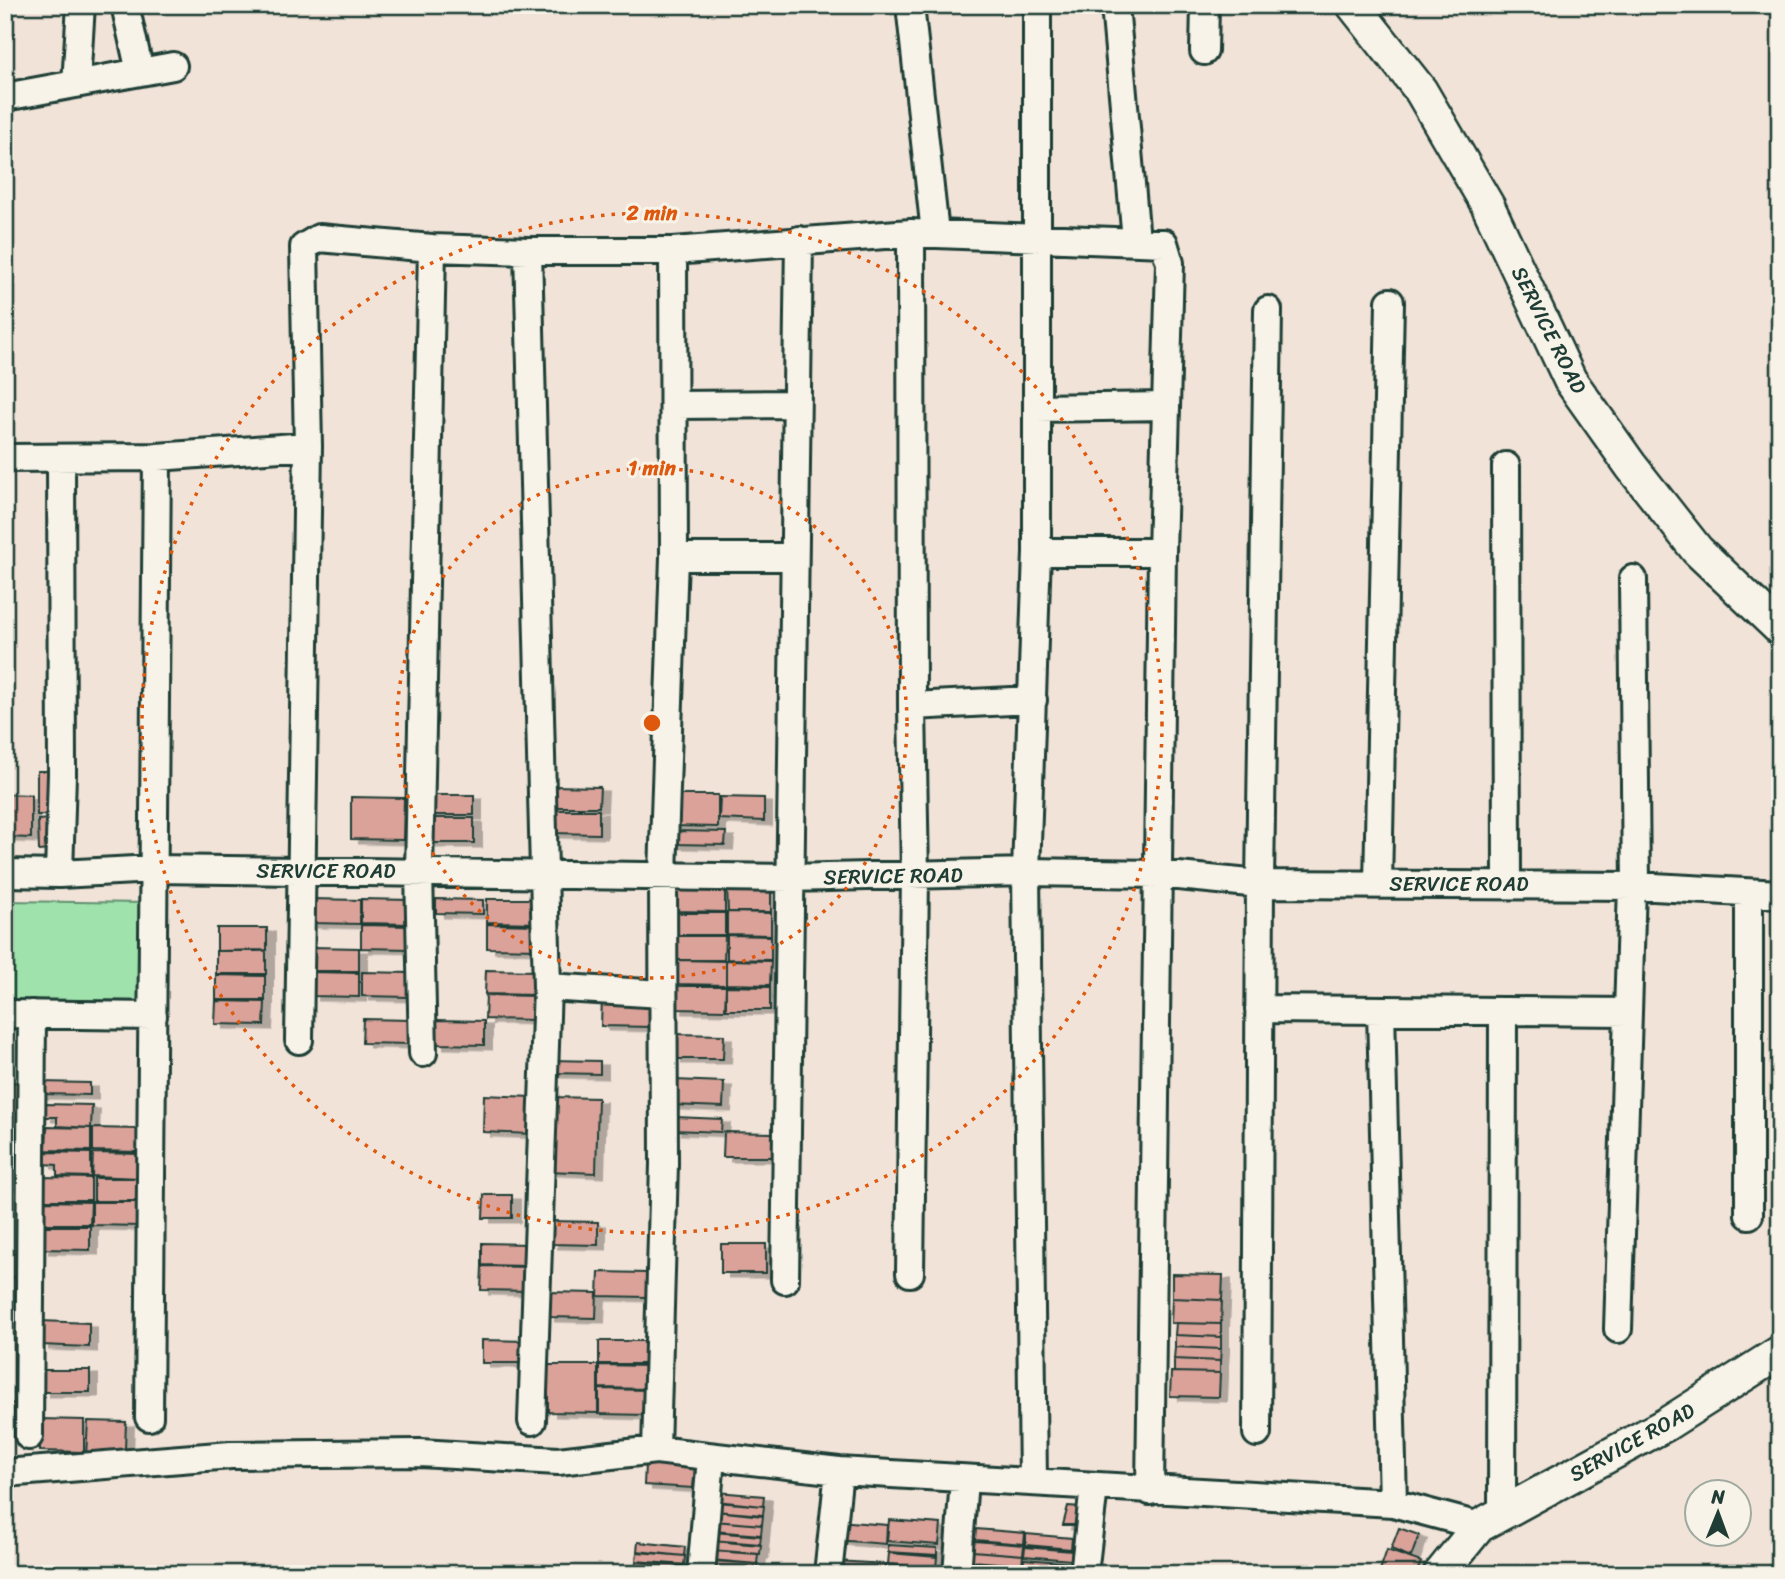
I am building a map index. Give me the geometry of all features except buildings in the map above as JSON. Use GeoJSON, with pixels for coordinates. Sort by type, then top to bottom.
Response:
{"type":"FeatureCollection","features":[{"type":"Feature","properties":{"kind":"street"},"geometry":{"type":"LineString","coordinates":[[76,84],[81,5]]}},
{"type":"Feature","properties":{"kind":"street"},"geometry":{"type":"LineString","coordinates":[[125,5],[140,72]]}},
{"type":"Feature","properties":{"kind":"street"},"geometry":{"type":"LineString","coordinates":[[910,5],[923,233],[912,706],[915,876],[910,1273]]}},
{"type":"Feature","properties":{"kind":"street"},"geometry":{"type":"LineString","coordinates":[[1032,1482],[1026,872],[1037,552],[1037,5]]}},
{"type":"Feature","properties":{"kind":"street"},"geometry":{"type":"LineString","coordinates":[[1115,5],[1136,240]]}},
{"type":"Feature","properties":{"kind":"street"},"geometry":{"type":"LineString","coordinates":[[1204,51],[1205,5]]}},
{"type":"Feature","properties":{"kind":"street","name":"SERVICE ROAD"},"geometry":{"type":"LineString","coordinates":[[1353,5],[1421,91],[1488,206],[1570,380],[1630,466],[1697,550],[1780,629]]}},
{"type":"Feature","properties":{"kind":"street"},"geometry":{"type":"LineString","coordinates":[[5,97],[173,66]]}},
{"type":"Feature","properties":{"kind":"street"},"geometry":{"type":"LineString","coordinates":[[299,1040],[308,446],[304,247],[319,238],[432,248],[673,251],[923,233],[1164,243],[1170,263],[1163,552],[1150,1490]]}},
{"type":"Feature","properties":{"kind":"street"},"geometry":{"type":"LineString","coordinates":[[785,1280],[799,240]]}},
{"type":"Feature","properties":{"kind":"street"},"geometry":{"type":"LineString","coordinates":[[423,1053],[419,871],[432,248]]}},
{"type":"Feature","properties":{"kind":"street"},"geometry":{"type":"LineString","coordinates":[[528,251],[547,987],[532,1421]]}},
{"type":"Feature","properties":{"kind":"street"},"geometry":{"type":"LineString","coordinates":[[656,1450],[664,1164],[663,874],[674,557],[673,251]]}},
{"type":"Feature","properties":{"kind":"street"},"geometry":{"type":"LineString","coordinates":[[1378,884],[1390,302]]}},
{"type":"Feature","properties":{"kind":"street"},"geometry":{"type":"LineString","coordinates":[[1257,1433],[1260,884],[1268,310]]}},
{"type":"Feature","properties":{"kind":"street"},"geometry":{"type":"LineString","coordinates":[[674,405],[796,404]]}},
{"type":"Feature","properties":{"kind":"street"},"geometry":{"type":"LineString","coordinates":[[1037,408],[1166,406]]}},
{"type":"Feature","properties":{"kind":"street"},"geometry":{"type":"LineString","coordinates":[[5,458],[157,457],[308,446]]}},
{"type":"Feature","properties":{"kind":"street"},"geometry":{"type":"LineString","coordinates":[[149,1417],[157,457]]}},
{"type":"Feature","properties":{"kind":"street"},"geometry":{"type":"LineString","coordinates":[[59,874],[62,774],[61,458]]}},
{"type":"Feature","properties":{"kind":"street"},"geometry":{"type":"LineString","coordinates":[[1506,466],[1507,884]]}},
{"type":"Feature","properties":{"kind":"street"},"geometry":{"type":"LineString","coordinates":[[1037,552],[1163,552]]}},
{"type":"Feature","properties":{"kind":"street"},"geometry":{"type":"LineString","coordinates":[[674,557],[793,557]]}},
{"type":"Feature","properties":{"kind":"street"},"geometry":{"type":"LineString","coordinates":[[1618,1329],[1634,886],[1633,579]]}},
{"type":"Feature","properties":{"kind":"street"},"geometry":{"type":"LineString","coordinates":[[912,706],[1034,699]]}},
{"type":"Feature","properties":{"kind":"street","name":"SERVICE ROAD"},"geometry":{"type":"LineString","coordinates":[[5,873],[59,874],[154,869],[545,872],[789,878],[1026,872],[1158,874],[1260,884],[1634,886],[1780,894]]}},
{"type":"Feature","properties":{"kind":"street"},"geometry":{"type":"LineString","coordinates":[[1749,892],[1749,1214]]}},
{"type":"Feature","properties":{"kind":"street"},"geometry":{"type":"LineString","coordinates":[[547,987],[663,994]]}},
{"type":"Feature","properties":{"kind":"street"},"geometry":{"type":"LineString","coordinates":[[1259,1009],[1628,1012]]}},
{"type":"Feature","properties":{"kind":"street"},"geometry":{"type":"LineString","coordinates":[[1381,1010],[1393,1503]]}},
{"type":"Feature","properties":{"kind":"street"},"geometry":{"type":"LineString","coordinates":[[1440,1574],[1490,1521],[1503,1011]]}},
{"type":"Feature","properties":{"kind":"street"},"geometry":{"type":"LineString","coordinates":[[5,1014],[153,1016]]}},
{"type":"Feature","properties":{"kind":"street"},"geometry":{"type":"LineString","coordinates":[[29,1436],[32,1014]]}},
{"type":"Feature","properties":{"kind":"street","name":"SERVICE ROAD"},"geometry":{"type":"LineString","coordinates":[[1490,1521],[1665,1425],[1780,1352]]}},
{"type":"Feature","properties":{"kind":"street"},"geometry":{"type":"LineString","coordinates":[[5,1473],[231,1455],[421,1453],[558,1461],[656,1450],[839,1471],[1094,1488],[1393,1503],[1490,1521]]}},
{"type":"Feature","properties":{"kind":"street"},"geometry":{"type":"LineString","coordinates":[[701,1574],[712,1458]]}},
{"type":"Feature","properties":{"kind":"street"},"geometry":{"type":"LineString","coordinates":[[828,1574],[839,1471]]}},
{"type":"Feature","properties":{"kind":"street"},"geometry":{"type":"LineString","coordinates":[[957,1574],[964,1479]]}},
{"type":"Feature","properties":{"kind":"street"},"geometry":{"type":"LineString","coordinates":[[1084,1574],[1094,1488]]}},
{"type":"Feature","properties":{"kind":"green space"},"geometry":{"type":"Polygon","coordinates":[[[5,901],[147,903],[145,1001],[5,999],[5,901]]]}}]}
